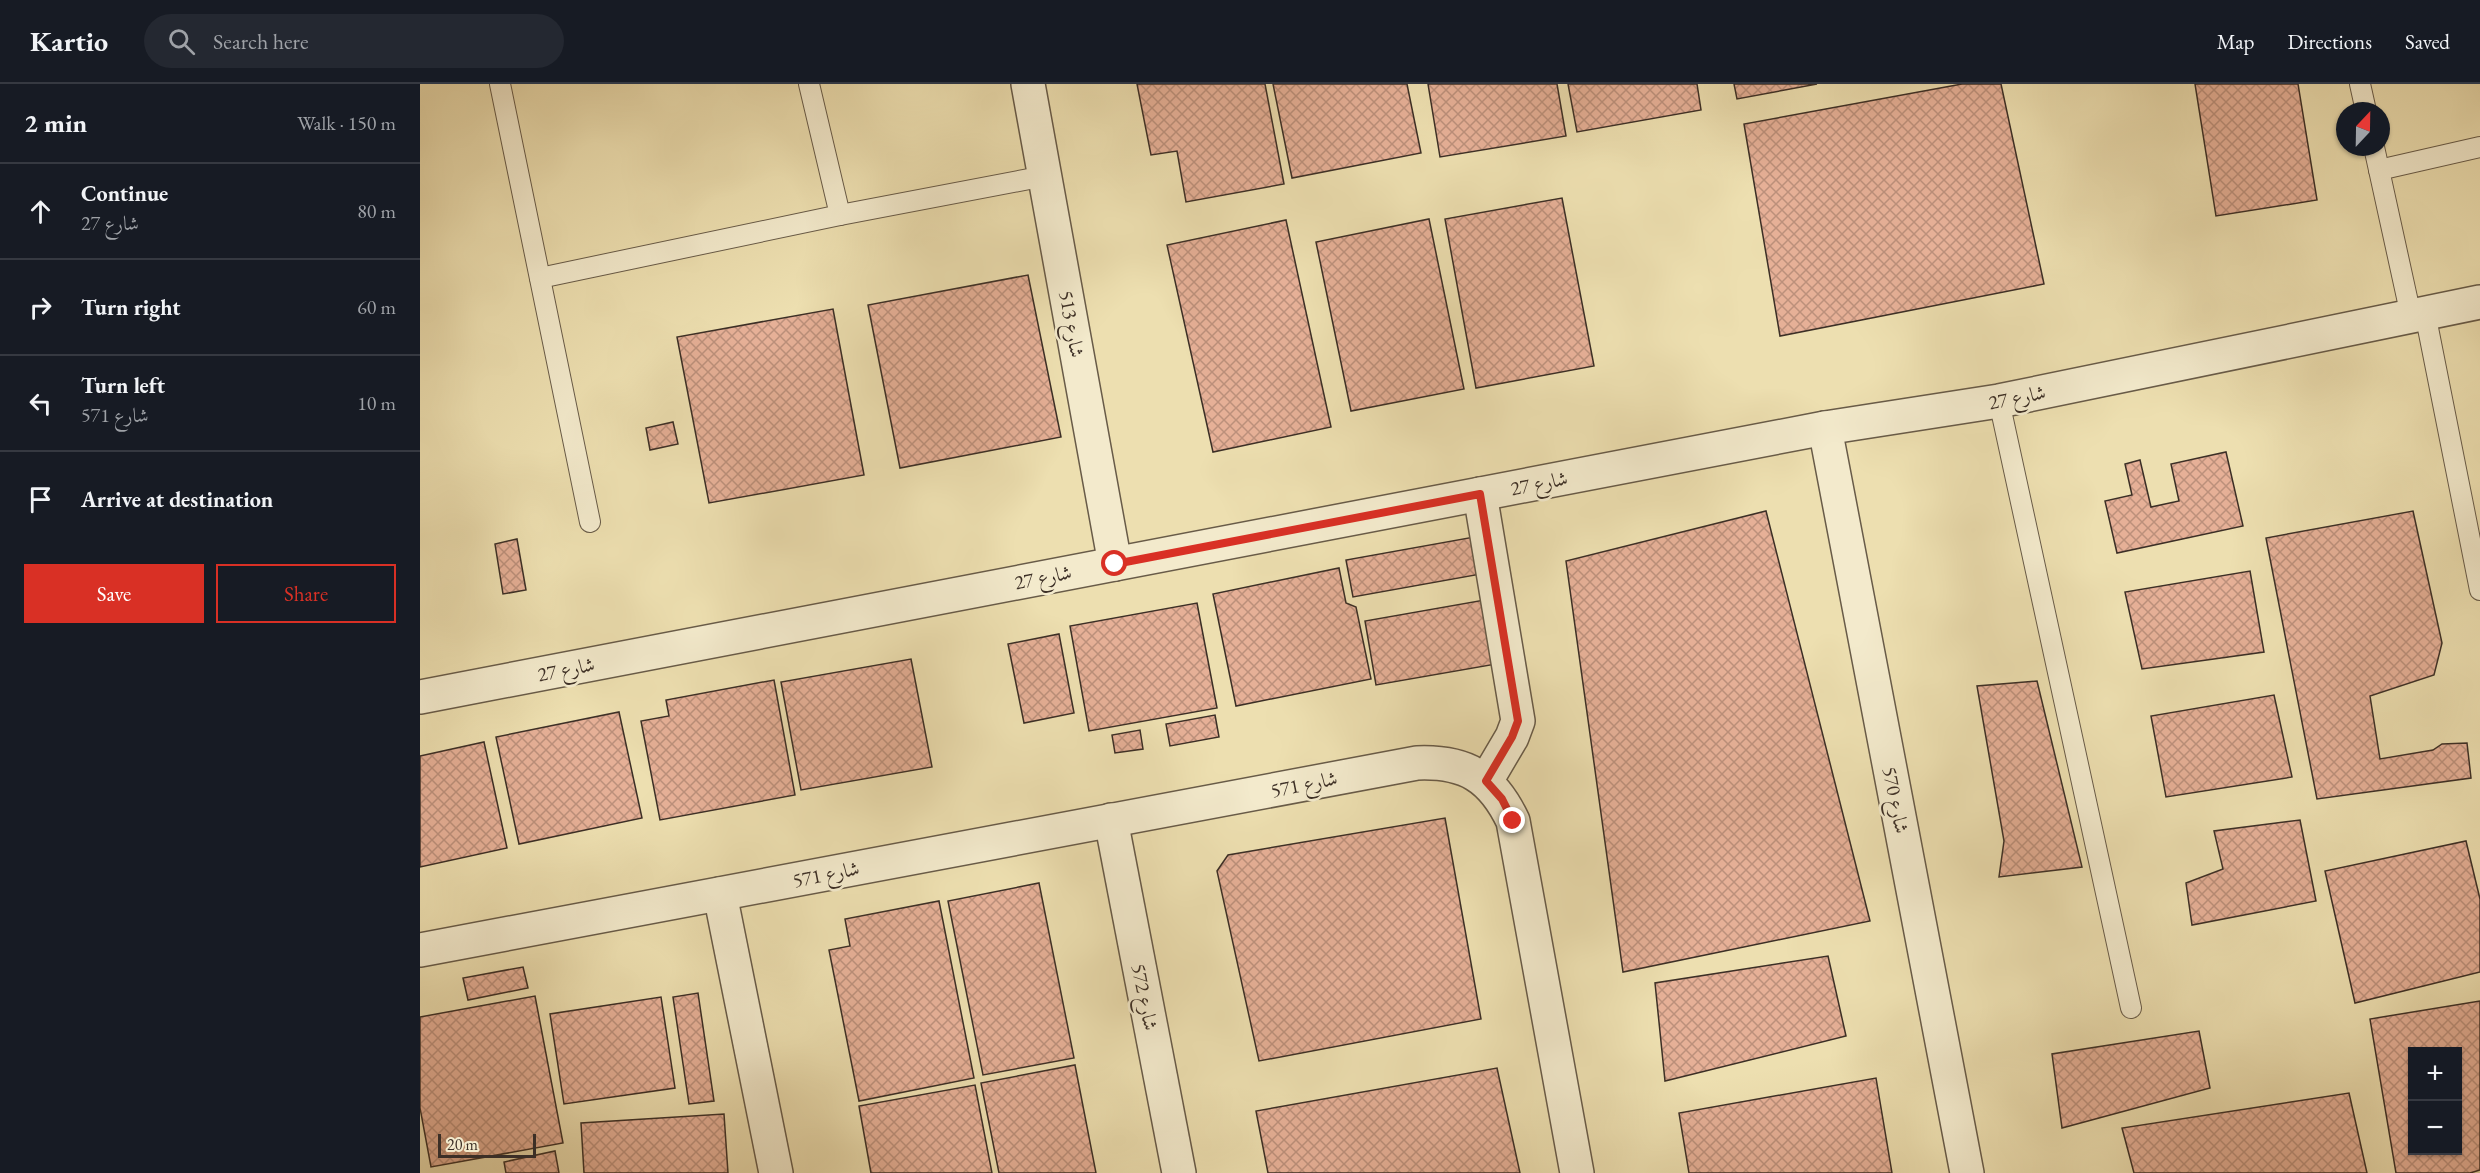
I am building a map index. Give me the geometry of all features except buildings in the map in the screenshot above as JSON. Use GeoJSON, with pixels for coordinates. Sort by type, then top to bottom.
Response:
{"type":"FeatureCollection","features":[{"type":"Feature","properties":{"kind":"street","name":"شارع 513"},"geometry":{"type":"LineString","coordinates":[[1028,84],[1115,564]]}},
{"type":"Feature","properties":{"kind":"street","name":"شارع 27"},"geometry":{"type":"LineString","coordinates":[[420,697],[1825,428],[1999,401],[2480,302]]}},
{"type":"Feature","properties":{"kind":"street","name":"شارع 570"},"geometry":{"type":"LineString","coordinates":[[1825,428],[1966,1173]]}},
{"type":"Feature","properties":{"kind":"street"},"geometry":{"type":"LineString","coordinates":[[1480,494],[1518,721],[1512,737],[1486,781]]}},
{"type":"Feature","properties":{"kind":"street","name":"شارع 571"},"geometry":{"type":"LineString","coordinates":[[420,950],[1417,763],[1441,762],[1465,768],[1486,781],[1502,799],[1513,821],[1577,1173]]}},
{"type":"Feature","properties":{"kind":"street","name":"شارع 572"},"geometry":{"type":"LineString","coordinates":[[1111,820],[1179,1173]]}},
{"type":"Feature","properties":{"kind":"street"},"geometry":{"type":"LineString","coordinates":[[720,894],[776,1173]]}},
{"type":"Feature","properties":{"kind":"lane"},"geometry":{"type":"LineString","coordinates":[[500,84],[590,522]]}},
{"type":"Feature","properties":{"kind":"lane"},"geometry":{"type":"LineString","coordinates":[[809,84],[840,215]]}},
{"type":"Feature","properties":{"kind":"lane"},"geometry":{"type":"LineString","coordinates":[[2360,84],[2364,102]]}},
{"type":"Feature","properties":{"kind":"lane"},"geometry":{"type":"LineString","coordinates":[[2379,170],[2480,147]]}},
{"type":"Feature","properties":{"kind":"lane"},"geometry":{"type":"LineString","coordinates":[[2376,156],[2418,314],[2480,590]]}},
{"type":"Feature","properties":{"kind":"lane"},"geometry":{"type":"LineString","coordinates":[[540,278],[840,215],[1045,176]]}},
{"type":"Feature","properties":{"kind":"lane"},"geometry":{"type":"LineString","coordinates":[[1999,401],[2131,1008]]}},
{"type":"Feature","properties":{"kind":"route"},"geometry":{"type":"LineString","coordinates":[[1115,564],[1480,494],[1518,721],[1512,737],[1486,781],[1502,799],[1513,821]]}}]}
